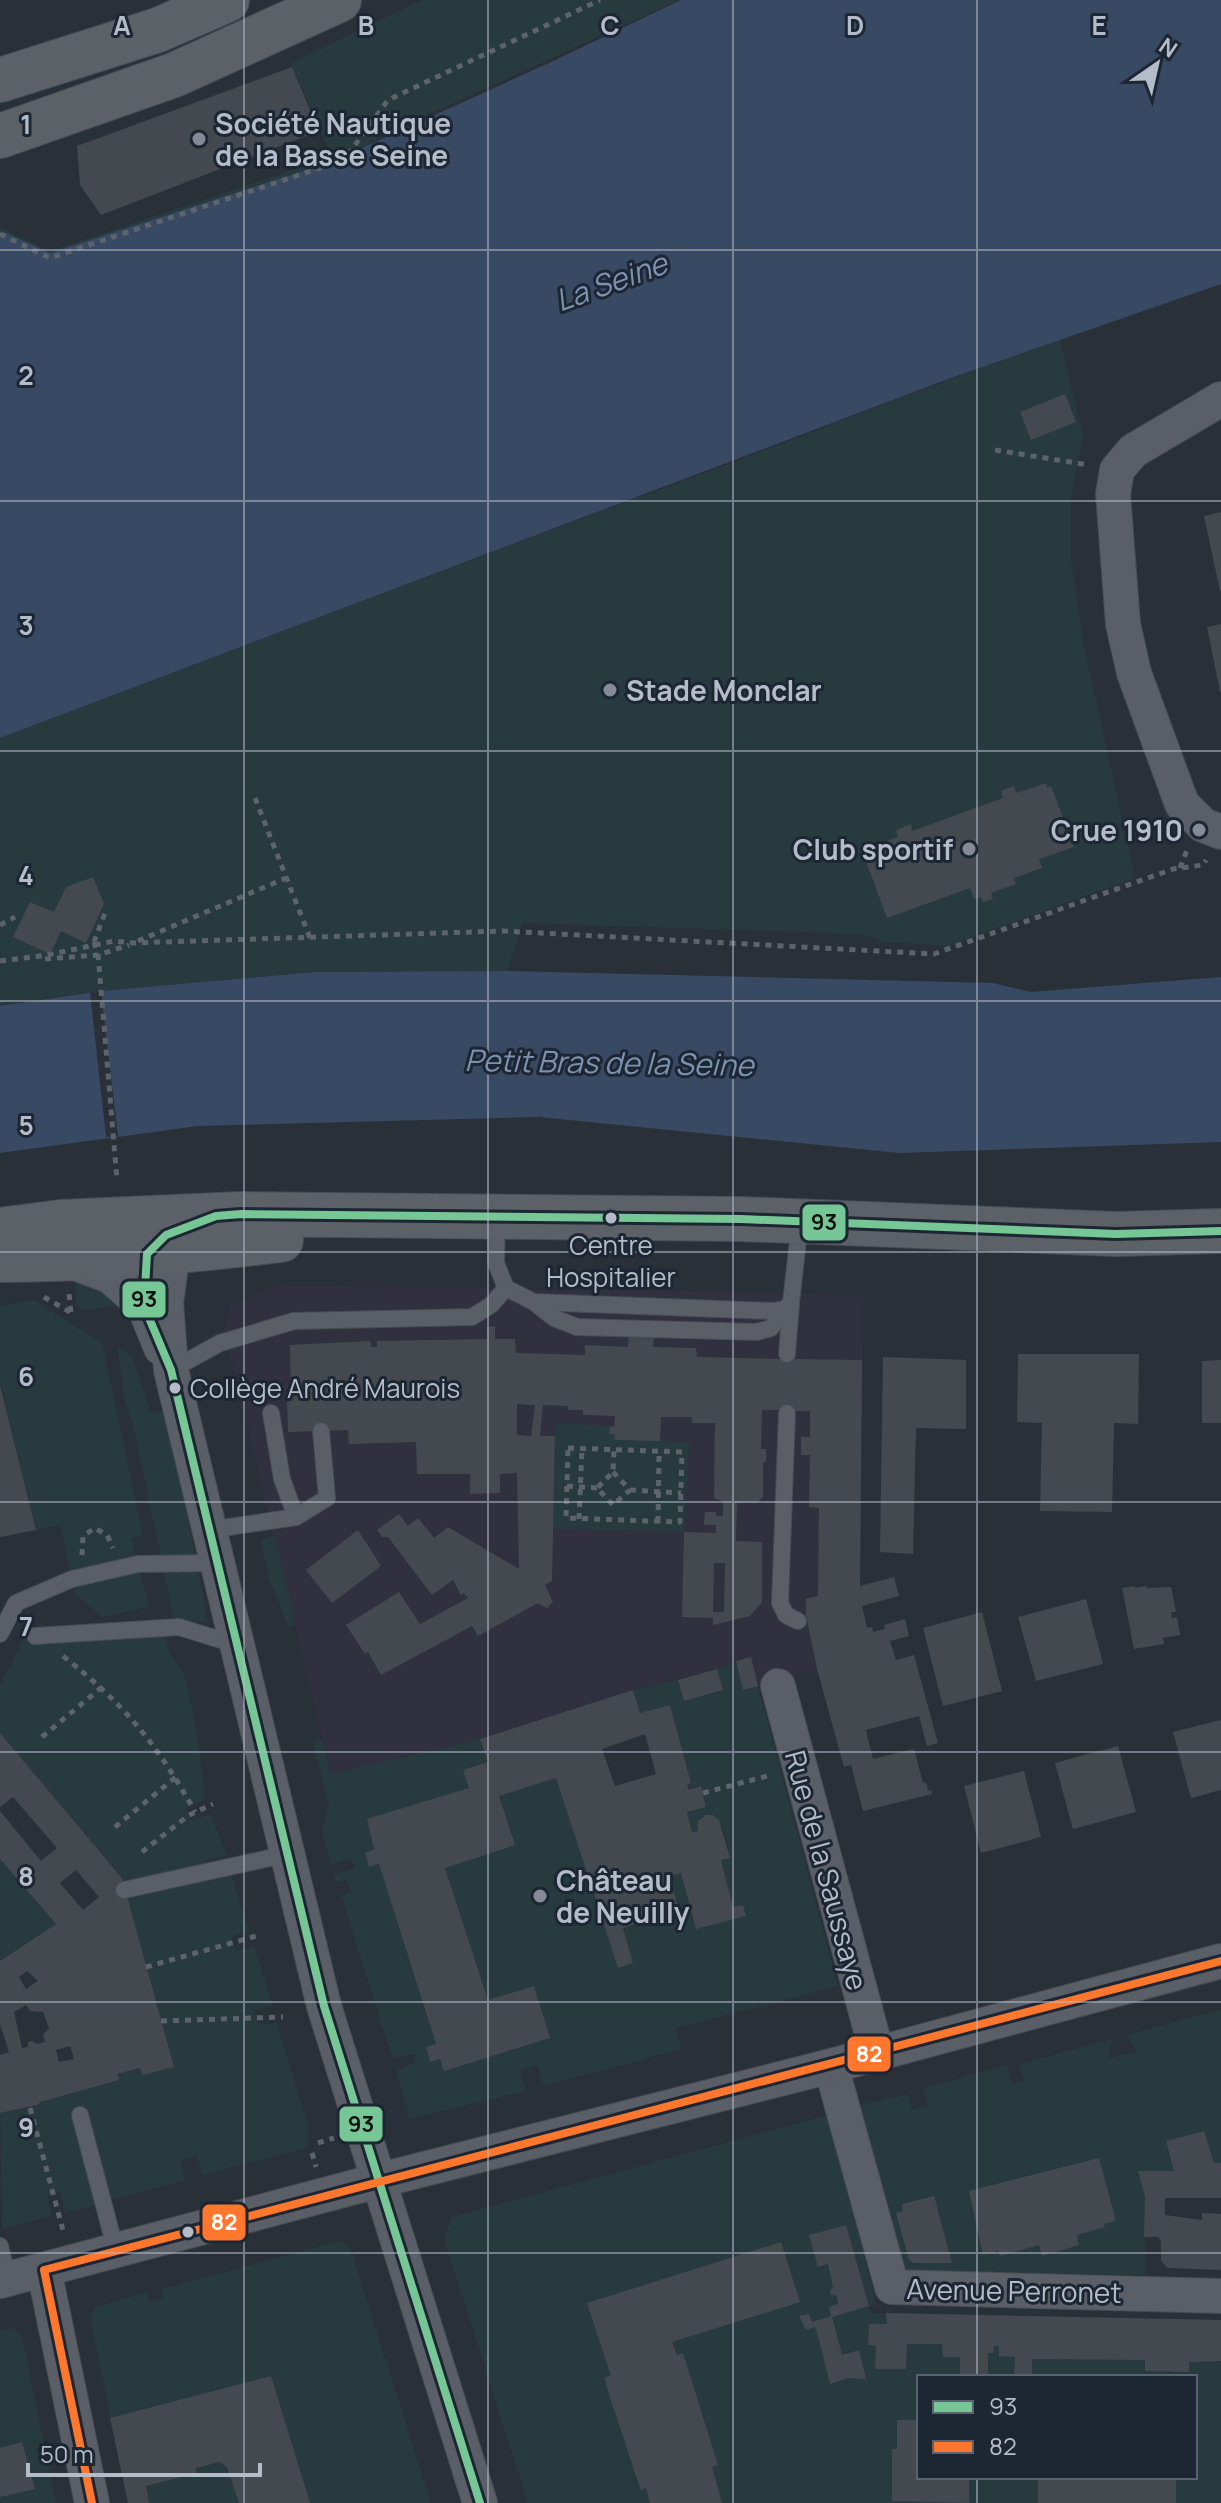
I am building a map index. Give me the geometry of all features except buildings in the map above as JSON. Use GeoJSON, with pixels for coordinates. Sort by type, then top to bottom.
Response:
{"type":"FeatureCollection","features":[{"type":"Feature","properties":{"kind":"main road"},"geometry":{"type":"LineString","coordinates":[[0,80],[158,30],[227,0]]}},
{"type":"Feature","properties":{"kind":"main road"},"geometry":{"type":"LineString","coordinates":[[0,136],[174,75],[339,0]]}},
{"type":"Feature","properties":{"kind":"main road"},"geometry":{"type":"LineString","coordinates":[[0,1230],[61,1222],[241,1214],[800,1222],[1116,1234],[1221,1231]]}},
{"type":"Feature","properties":{"kind":"main road"},"geometry":{"type":"LineString","coordinates":[[0,1260],[65,1260],[160,1254],[484,1217]]}},
{"type":"Feature","properties":{"kind":"street"},"geometry":{"type":"LineString","coordinates":[[1215,844],[1203,825],[1182,804],[1134,673],[1121,610],[1113,494],[1117,470],[1133,451],[1221,399]]}},
{"type":"Feature","properties":{"kind":"street"},"geometry":{"type":"LineString","coordinates":[[144,1306],[166,1235],[216,1216]]}},
{"type":"Feature","properties":{"kind":"street"},"geometry":{"type":"LineString","coordinates":[[160,1254],[171,1370],[324,2006],[480,2503]]}},
{"type":"Feature","properties":{"kind":"street"},"geometry":{"type":"LineString","coordinates":[[65,1260],[110,1276],[144,1306],[171,1370]]}},
{"type":"Feature","properties":{"kind":"street","name":"Rue de la Saussaye"},"geometry":{"type":"LineString","coordinates":[[778,1686],[877,2053]]}},
{"type":"Feature","properties":{"kind":"street"},"geometry":{"type":"LineString","coordinates":[[4,2280],[377,2181],[831,2066],[1221,1961]]}},
{"type":"Feature","properties":{"kind":"street","name":"Avenue Perronet"},"geometry":{"type":"LineString","coordinates":[[831,2066],[892,2287],[1221,2296]]}},
{"type":"Feature","properties":{"kind":"street"},"geometry":{"type":"LineString","coordinates":[[44,2270],[92,2503]]}},
{"type":"Feature","properties":{"kind":"lane"},"geometry":{"type":"LineString","coordinates":[[484,1217],[506,1288],[534,1302],[745,1311],[773,1311],[787,1306]]}},
{"type":"Feature","properties":{"kind":"lane"},"geometry":{"type":"LineString","coordinates":[[787,1354],[787,1306],[800,1222]]}},
{"type":"Feature","properties":{"kind":"lane"},"geometry":{"type":"LineString","coordinates":[[171,1370],[220,1343],[294,1321],[472,1317],[491,1305],[506,1288]]}},
{"type":"Feature","properties":{"kind":"lane"},"geometry":{"type":"LineString","coordinates":[[271,1413],[282,1479],[296,1517]]}},
{"type":"Feature","properties":{"kind":"lane"},"geometry":{"type":"LineString","coordinates":[[787,1413],[780,1603],[786,1615],[798,1621]]}},
{"type":"Feature","properties":{"kind":"lane"},"geometry":{"type":"LineString","coordinates":[[0,1634],[16,1603],[72,1579],[213,1546],[296,1517],[327,1498],[321,1431]]}},
{"type":"Feature","properties":{"kind":"lane"},"geometry":{"type":"LineString","coordinates":[[35,1636],[179,1627],[237,1645]]}},
{"type":"Feature","properties":{"kind":"lane"},"geometry":{"type":"LineString","coordinates":[[124,1890],[288,1854]]}},
{"type":"Feature","properties":{"kind":"lane"},"geometry":{"type":"LineString","coordinates":[[80,2115],[116,2251]]}},
{"type":"Feature","properties":{"kind":"lane"},"geometry":{"type":"LineString","coordinates":[[0,2246],[4,2280]]}},
{"type":"Feature","properties":{"kind":"path"},"geometry":{"type":"LineString","coordinates":[[0,234],[50,258],[344,160],[388,100],[600,0]]}},
{"type":"Feature","properties":{"kind":"path"},"geometry":{"type":"LineString","coordinates":[[995,450],[1117,470]]}},
{"type":"Feature","properties":{"kind":"path"},"geometry":{"type":"LineString","coordinates":[[255,798],[310,938]]}},
{"type":"Feature","properties":{"kind":"path"},"geometry":{"type":"LineString","coordinates":[[0,961],[114,941],[133,943],[503,931],[934,954],[1173,869],[1203,865],[1215,844]]}},
{"type":"Feature","properties":{"kind":"path"},"geometry":{"type":"LineString","coordinates":[[0,961],[98,955],[286,878]]}},
{"type":"Feature","properties":{"kind":"path"},"geometry":{"type":"LineString","coordinates":[[105,913],[94,942],[98,955],[117,1180]]}},
{"type":"Feature","properties":{"kind":"path"},"geometry":{"type":"LineString","coordinates":[[0,925],[15,917]]}},
{"type":"Feature","properties":{"kind":"path"},"geometry":{"type":"LineString","coordinates":[[32,1290],[71,1313]]}},
{"type":"Feature","properties":{"kind":"path"},"geometry":{"type":"LineString","coordinates":[[568,1448],[582,1449],[682,1452],[680,1522],[566,1518],[568,1448]]}},
{"type":"Feature","properties":{"kind":"path"},"geometry":{"type":"LineString","coordinates":[[579,1519],[582,1449]]}},
{"type":"Feature","properties":{"kind":"path"},"geometry":{"type":"LineString","coordinates":[[597,1488],[613,1472],[615,1450]]}},
{"type":"Feature","properties":{"kind":"path"},"geometry":{"type":"LineString","coordinates":[[658,1522],[659,1452]]}},
{"type":"Feature","properties":{"kind":"path"},"geometry":{"type":"LineString","coordinates":[[613,1472],[630,1490]]}},
{"type":"Feature","properties":{"kind":"path"},"geometry":{"type":"LineString","coordinates":[[567,1486],[597,1488],[613,1505],[613,1520]]}},
{"type":"Feature","properties":{"kind":"path"},"geometry":{"type":"LineString","coordinates":[[613,1505],[630,1490],[681,1493]]}},
{"type":"Feature","properties":{"kind":"path"},"geometry":{"type":"LineString","coordinates":[[59,1653],[102,1687],[154,1744],[195,1812]]}},
{"type":"Feature","properties":{"kind":"path"},"geometry":{"type":"LineString","coordinates":[[42,1737],[102,1687]]}},
{"type":"Feature","properties":{"kind":"path"},"geometry":{"type":"LineString","coordinates":[[703,1793],[800,1768]]}},
{"type":"Feature","properties":{"kind":"path"},"geometry":{"type":"LineString","coordinates":[[115,1827],[176,1777]]}},
{"type":"Feature","properties":{"kind":"path"},"geometry":{"type":"LineString","coordinates":[[142,1852],[195,1812],[213,1804]]}},
{"type":"Feature","properties":{"kind":"path"},"geometry":{"type":"LineString","coordinates":[[146,1967],[260,1935]]}},
{"type":"Feature","properties":{"kind":"path"},"geometry":{"type":"LineString","coordinates":[[161,2021],[283,2017]]}},
{"type":"Feature","properties":{"kind":"path"},"geometry":{"type":"LineString","coordinates":[[30,2108],[65,2238]]}},
{"type":"Feature","properties":{"kind":"shaded area"},"geometry":{"type":"Polygon","coordinates":[[[278,1285],[792,1293],[864,1297],[860,1585],[894,1577],[899,1596],[862,1607],[867,1628],[872,1627],[874,1632],[885,1629],[884,1625],[905,1619],[909,1636],[890,1641],[893,1649],[758,1686],[750,1658],[633,1690],[480,1739],[331,1775],[224,1329],[229,1306],[278,1285]]]}},
{"type":"Feature","properties":{"kind":"green space"},"geometry":{"type":"Polygon","coordinates":[[[422,0],[679,0],[371,141],[375,158],[48,265],[0,244],[0,227],[50,251],[332,157],[291,63],[422,0]]]}},
{"type":"Feature","properties":{"kind":"green space","name":"Stade Monclar"},"geometry":{"type":"Polygon","coordinates":[[[1060,340],[1083,436],[1071,498],[1071,559],[1083,641],[1135,878],[948,946],[884,942],[863,934],[522,923],[508,971],[316,972],[90,992],[0,1006],[0,738],[1060,340]]]}},
{"type":"Feature","properties":{"kind":"green space"},"geometry":{"type":"Polygon","coordinates":[[[75,1276],[91,1278],[124,1304],[84,1311],[76,1305],[75,1276]]]}},
{"type":"Feature","properties":{"kind":"green space"},"geometry":{"type":"Polygon","coordinates":[[[34,1300],[102,1343],[143,1535],[131,1538],[149,1607],[102,1617],[75,1593],[60,1525],[36,1530],[0,1381],[0,1306],[34,1300]]]}},
{"type":"Feature","properties":{"kind":"green space"},"geometry":{"type":"Polygon","coordinates":[[[117,1345],[133,1358],[151,1413],[167,1411],[208,1623],[174,1619],[133,1424],[125,1401],[117,1345]]]}},
{"type":"Feature","properties":{"kind":"green space"},"geometry":{"type":"Polygon","coordinates":[[[556,1423],[610,1426],[609,1434],[615,1434],[616,1440],[689,1442],[684,1532],[553,1529],[556,1423]]]}},
{"type":"Feature","properties":{"kind":"green space"},"geometry":{"type":"Polygon","coordinates":[[[275,1535],[295,1624],[289,1628],[269,1578],[261,1540],[275,1535]]]}},
{"type":"Feature","properties":{"kind":"green space"},"geometry":{"type":"Polygon","coordinates":[[[27,1634],[38,1642],[166,1636],[169,1650],[186,1681],[202,1770],[205,1800],[186,1808],[192,1821],[211,1814],[227,1856],[206,1859],[212,1878],[231,1874],[249,1931],[231,1937],[236,1951],[254,1946],[273,2006],[254,2010],[259,2025],[277,2023],[309,2129],[306,2148],[203,2175],[196,2156],[180,2160],[186,2180],[111,2200],[106,2180],[93,2183],[98,2204],[66,2213],[60,2192],[47,2196],[52,2216],[2,2229],[0,2113],[38,2106],[40,2102],[118,2080],[117,2074],[140,2068],[122,1877],[0,1733],[0,1685],[27,1634]]]}},
{"type":"Feature","properties":{"kind":"green space"},"geometry":{"type":"Polygon","coordinates":[[[736,1661],[743,1690],[758,1686],[838,1986],[676,2028],[682,2049],[543,2086],[538,2065],[520,2070],[526,2091],[410,2119],[396,2071],[416,2062],[414,2054],[393,2058],[377,2019],[379,2016],[341,1895],[351,1892],[346,1880],[337,1882],[334,1875],[355,1868],[351,1858],[331,1865],[322,1832],[329,1805],[313,1743],[322,1739],[331,1774],[480,1739],[488,1762],[464,1770],[469,1788],[367,1820],[374,1849],[365,1853],[369,1867],[379,1864],[436,2044],[426,2047],[430,2062],[538,2000],[534,1987],[488,2000],[445,1868],[514,1845],[499,1796],[556,1778],[618,1968],[633,1963],[623,1928],[669,1877],[681,1873],[746,1916],[743,1905],[733,1907],[721,1860],[730,1857],[721,1824],[706,1815],[698,1821],[698,1831],[692,1832],[687,1812],[706,1807],[701,1786],[689,1790],[687,1784],[691,1782],[670,1705],[640,1713],[633,1690],[678,1680],[684,1701],[722,1691],[717,1669],[736,1661]]]}},
{"type":"Feature","properties":{"kind":"green space"},"geometry":{"type":"Polygon","coordinates":[[[0,1859],[56,1924],[0,1961],[0,1859]]]}},
{"type":"Feature","properties":{"kind":"green space"},"geometry":{"type":"Polygon","coordinates":[[[1221,2010],[1221,2163],[1214,2163],[1203,2131],[1166,2141],[1174,2171],[1138,2171],[1145,2197],[1145,2275],[909,2271],[901,2265],[855,2106],[908,2094],[912,2110],[928,2106],[924,2088],[1007,2065],[1011,2084],[1024,2081],[1019,2064],[1112,2039],[1109,2058],[1137,2052],[1126,2035],[1221,2010]]]}},
{"type":"Feature","properties":{"kind":"green space"},"geometry":{"type":"Polygon","coordinates":[[[832,2114],[876,2305],[869,2307],[871,2313],[1221,2320],[1221,2503],[528,2503],[444,2239],[452,2217],[832,2114]]]}},
{"type":"Feature","properties":{"kind":"green space"},"geometry":{"type":"Polygon","coordinates":[[[340,2241],[350,2247],[431,2503],[128,2503],[90,2317],[96,2307],[147,2292],[150,2302],[162,2299],[162,2289],[340,2241]]]}},
{"type":"Feature","properties":{"kind":"green space"},"geometry":{"type":"Polygon","coordinates":[[[12,2328],[21,2334],[56,2503],[0,2503],[0,2331],[12,2328]]]}},
{"type":"Feature","properties":{"kind":"water","name":"La Seine"},"geometry":{"type":"Polygon","coordinates":[[[681,0],[1221,0],[1221,284],[951,378],[0,738],[0,233],[4,232],[50,253],[331,162],[681,0]]]}},
{"type":"Feature","properties":{"kind":"water","name":"Petit Bras de la Seine"},"geometry":{"type":"Polygon","coordinates":[[[508,971],[993,983],[1031,992],[1221,977],[1221,1142],[899,1153],[539,1117],[198,1126],[0,1153],[0,1006],[101,991],[316,972],[508,971]]]}},
{"type":"Feature","properties":{"kind":"pier"},"geometry":{"type":"Polygon","coordinates":[[[101,991],[118,1136],[106,1137],[90,992],[101,991]]]}},
{"type":"Feature","properties":{"kind":"transit line","name":"93"},"geometry":{"type":"LineString","coordinates":[[480,2503],[324,2006],[171,1370],[144,1306],[147,1254],[166,1235],[216,1216],[241,1214],[741,1219],[1116,1234],[1221,1231]]}},
{"type":"Feature","properties":{"kind":"transit line","name":"82"},"geometry":{"type":"LineString","coordinates":[[92,2503],[44,2270],[1221,1961]]}},
{"type":"Feature","properties":{"kind":"place","name":"Société Nautique de la Basse Seine"},"geometry":{"type":"Point","coordinates":[199,139]}},
{"type":"Feature","properties":{"kind":"place","name":"Stade Monclar"},"geometry":{"type":"Point","coordinates":[610,690]}},
{"type":"Feature","properties":{"kind":"place","name":"Crue 1910"},"geometry":{"type":"Point","coordinates":[1199,830]}},
{"type":"Feature","properties":{"kind":"place","name":"Club sportif"},"geometry":{"type":"Point","coordinates":[969,849]}},
{"type":"Feature","properties":{"kind":"place","name":"Centre Hospitalier"},"geometry":{"type":"Point","coordinates":[611,1218]}},
{"type":"Feature","properties":{"kind":"place","name":"Collège André Maurois"},"geometry":{"type":"Point","coordinates":[175,1388]}},
{"type":"Feature","properties":{"kind":"place","name":"Château de Neuilly"},"geometry":{"type":"Point","coordinates":[540,1896]}}]}
